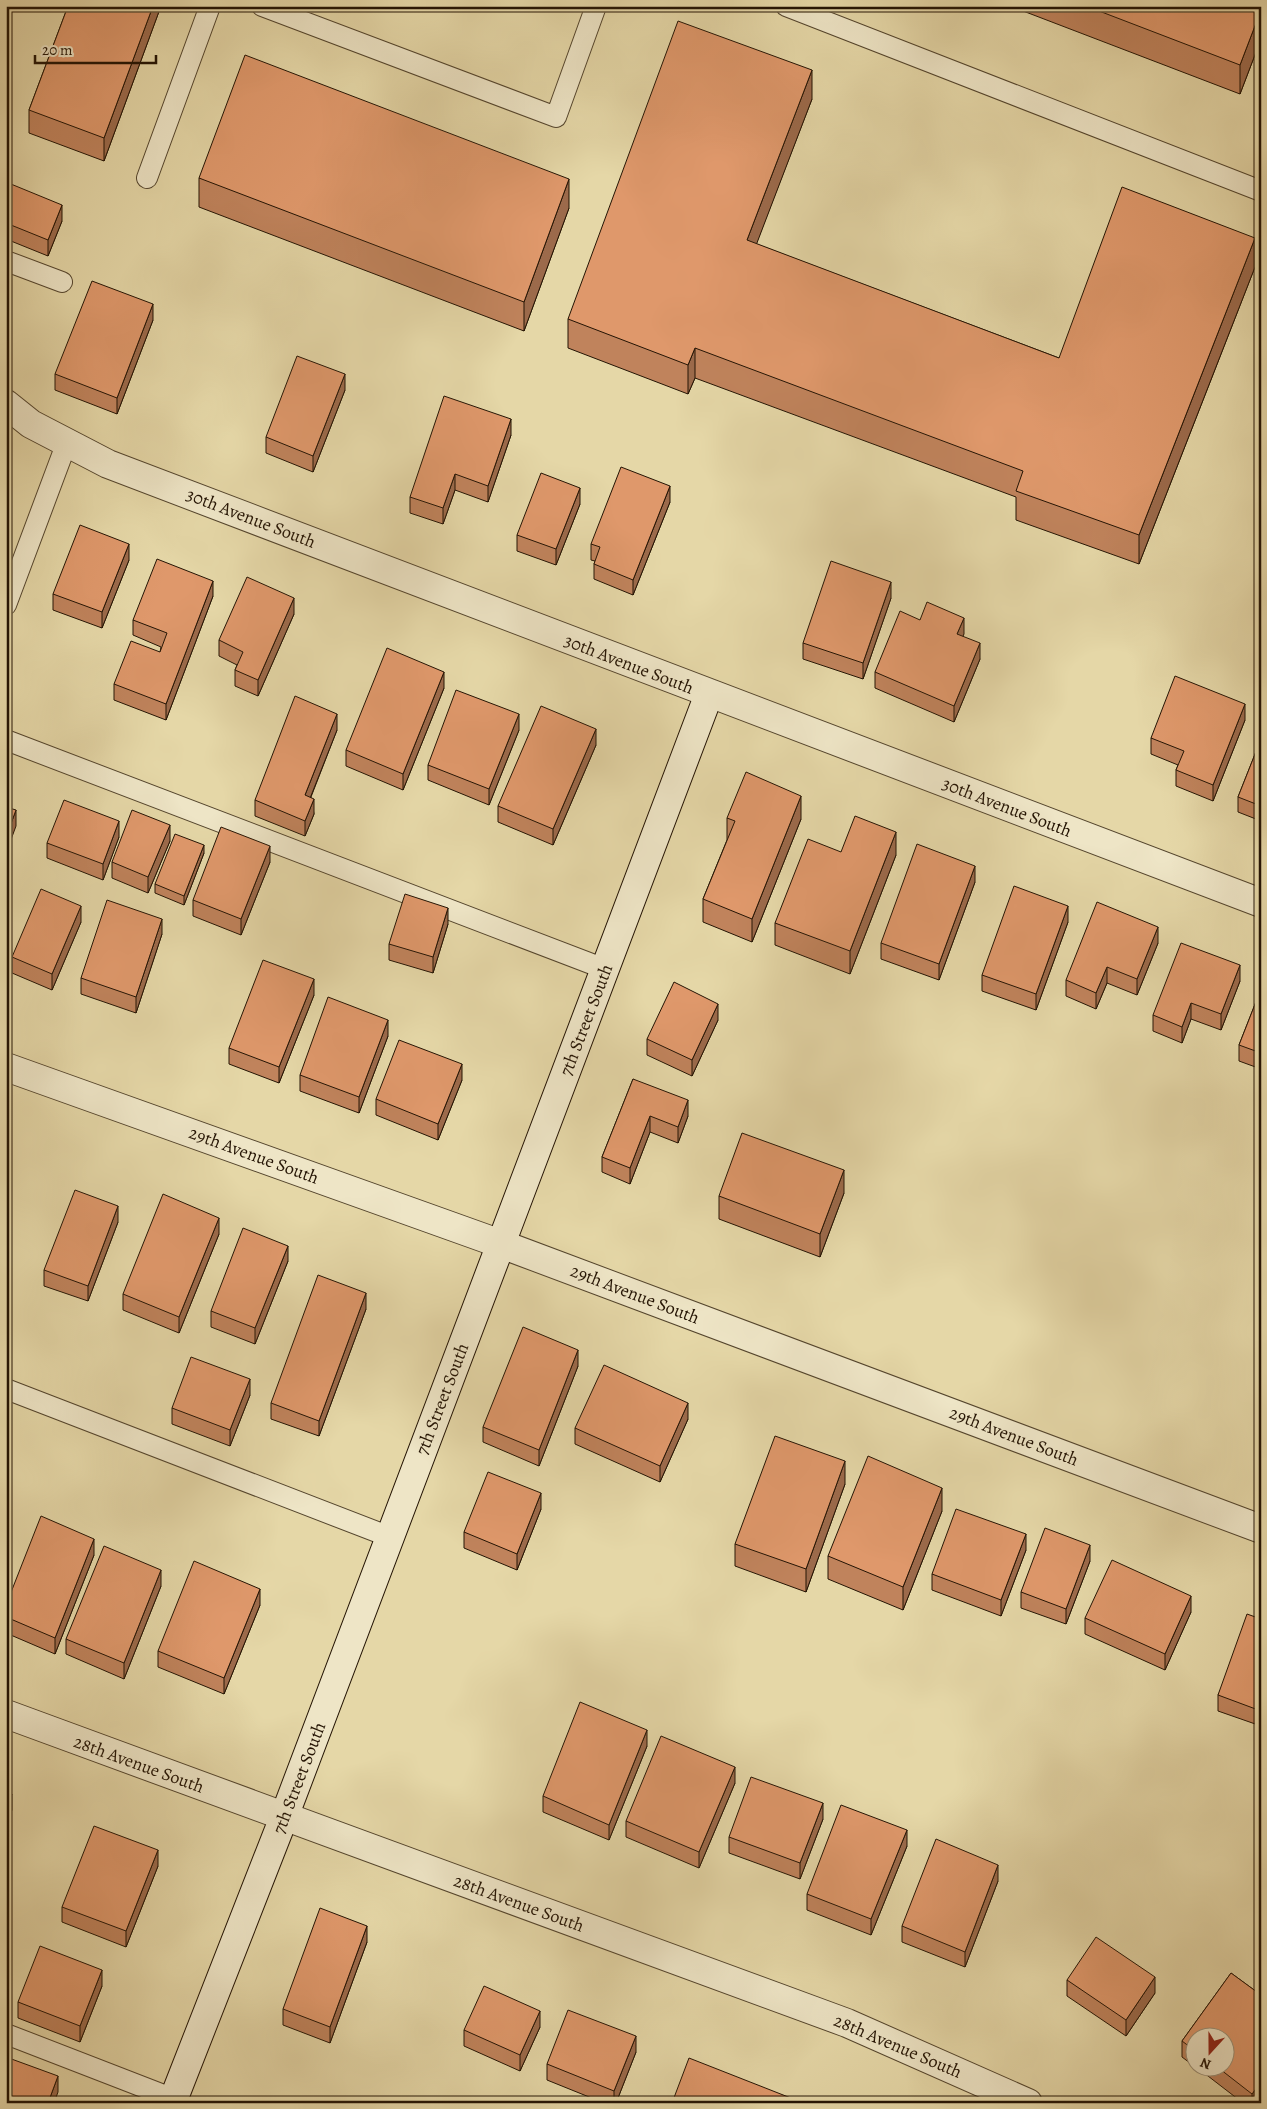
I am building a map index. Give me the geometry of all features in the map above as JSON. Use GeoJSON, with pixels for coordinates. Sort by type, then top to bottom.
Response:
{"type":"FeatureCollection","features":[{"type":"Feature","properties":{"kind":"street","name":"30th Avenue South"},"geometry":{"type":"LineString","coordinates":[[6,404],[31,424],[108,464],[1261,903]]}},
{"type":"Feature","properties":{"kind":"street","name":"7th Street South"},"geometry":{"type":"LineString","coordinates":[[173,2101],[284,1817],[709,694]]}},
{"type":"Feature","properties":{"kind":"street","name":"29th Avenue South"},"geometry":{"type":"LineString","coordinates":[[6,1067],[501,1244],[1261,1529]]}},
{"type":"Feature","properties":{"kind":"street","name":"28th Avenue South"},"geometry":{"type":"LineString","coordinates":[[6,1714],[847,2023],[1028,2103]]}},
{"type":"Feature","properties":{"kind":"lane"},"geometry":{"type":"LineString","coordinates":[[147,178],[210,6]]}},
{"type":"Feature","properties":{"kind":"lane"},"geometry":{"type":"LineString","coordinates":[[262,6],[556,117],[596,6]]}},
{"type":"Feature","properties":{"kind":"lane"},"geometry":{"type":"LineString","coordinates":[[786,6],[1261,191]]}},
{"type":"Feature","properties":{"kind":"lane"},"geometry":{"type":"LineString","coordinates":[[6,261],[62,282]]}},
{"type":"Feature","properties":{"kind":"lane"},"geometry":{"type":"LineString","coordinates":[[6,605],[67,442]]}},
{"type":"Feature","properties":{"kind":"lane"},"geometry":{"type":"LineString","coordinates":[[6,740],[605,970]]}},
{"type":"Feature","properties":{"kind":"lane"},"geometry":{"type":"LineString","coordinates":[[6,1389],[390,1537]]}},
{"type":"Feature","properties":{"kind":"lane"},"geometry":{"type":"LineString","coordinates":[[6,2034],[173,2101]]}},
{"type":"Feature","properties":{"kind":"building"},"geometry":{"type":"Polygon","coordinates":[[[68,6],[153,6],[104,138],[29,110],[68,6]]]}},
{"type":"Feature","properties":{"kind":"building"},"geometry":{"type":"Polygon","coordinates":[[[1086,6],[1261,6],[1261,10],[1240,65],[1086,6]]]}},
{"type":"Feature","properties":{"kind":"building"},"geometry":{"type":"Polygon","coordinates":[[[678,21],[812,70],[747,240],[1059,358],[1122,187],[1255,238],[1139,535],[1016,491],[1023,471],[695,348],[688,365],[568,319],[678,21]]]}},
{"type":"Feature","properties":{"kind":"building"},"geometry":{"type":"Polygon","coordinates":[[[245,55],[569,179],[524,302],[199,178],[245,55]]]}},
{"type":"Feature","properties":{"kind":"building"},"geometry":{"type":"Polygon","coordinates":[[[6,182],[62,205],[48,240],[6,223],[6,182]]]}},
{"type":"Feature","properties":{"kind":"building"},"geometry":{"type":"Polygon","coordinates":[[[92,281],[153,304],[117,398],[55,374],[92,281]]]}},
{"type":"Feature","properties":{"kind":"building"},"geometry":{"type":"Polygon","coordinates":[[[297,356],[345,374],[313,456],[266,437],[297,356]]]}},
{"type":"Feature","properties":{"kind":"building"},"geometry":{"type":"Polygon","coordinates":[[[444,396],[511,419],[488,486],[455,474],[443,508],[410,497],[444,396]]]}},
{"type":"Feature","properties":{"kind":"building"},"geometry":{"type":"Polygon","coordinates":[[[621,467],[670,486],[633,580],[594,564],[600,547],[591,544],[621,467]]]}},
{"type":"Feature","properties":{"kind":"building"},"geometry":{"type":"Polygon","coordinates":[[[541,473],[580,488],[556,549],[517,535],[541,473]]]}},
{"type":"Feature","properties":{"kind":"building"},"geometry":{"type":"Polygon","coordinates":[[[80,525],[129,544],[102,612],[53,594],[80,525]]]}},
{"type":"Feature","properties":{"kind":"building"},"geometry":{"type":"Polygon","coordinates":[[[157,559],[213,581],[166,704],[114,684],[131,641],[160,652],[167,633],[133,620],[157,559]]]}},
{"type":"Feature","properties":{"kind":"building"},"geometry":{"type":"Polygon","coordinates":[[[831,561],[891,582],[863,663],[803,643],[831,561]]]}},
{"type":"Feature","properties":{"kind":"building"},"geometry":{"type":"Polygon","coordinates":[[[247,577],[294,598],[258,680],[235,670],[243,652],[219,640],[247,577]]]}},
{"type":"Feature","properties":{"kind":"building"},"geometry":{"type":"Polygon","coordinates":[[[927,602],[964,618],[957,634],[980,643],[954,706],[875,672],[900,611],[920,620],[927,602]]]}},
{"type":"Feature","properties":{"kind":"building"},"geometry":{"type":"Polygon","coordinates":[[[387,648],[444,672],[403,774],[346,750],[387,648]]]}},
{"type":"Feature","properties":{"kind":"building"},"geometry":{"type":"Polygon","coordinates":[[[1175,676],[1245,704],[1213,785],[1176,770],[1184,751],[1151,738],[1175,676]]]}},
{"type":"Feature","properties":{"kind":"building"},"geometry":{"type":"Polygon","coordinates":[[[456,690],[519,714],[489,789],[428,765],[456,690]]]}},
{"type":"Feature","properties":{"kind":"building"},"geometry":{"type":"Polygon","coordinates":[[[295,696],[337,714],[305,795],[314,799],[305,821],[255,800],[295,696]]]}},
{"type":"Feature","properties":{"kind":"building"},"geometry":{"type":"Polygon","coordinates":[[[541,706],[596,729],[553,829],[498,806],[541,706]]]}},
{"type":"Feature","properties":{"kind":"building"},"geometry":{"type":"Polygon","coordinates":[[[1261,739],[1261,806],[1238,797],[1261,739]]]}},
{"type":"Feature","properties":{"kind":"building"},"geometry":{"type":"Polygon","coordinates":[[[746,772],[801,796],[752,919],[703,899],[735,821],[727,818],[746,772]]]}},
{"type":"Feature","properties":{"kind":"building"},"geometry":{"type":"Polygon","coordinates":[[[64,800],[119,821],[103,864],[47,843],[64,800]]]}},
{"type":"Feature","properties":{"kind":"building"},"geometry":{"type":"Polygon","coordinates":[[[6,807],[16,810],[6,837],[6,807]]]}},
{"type":"Feature","properties":{"kind":"building"},"geometry":{"type":"Polygon","coordinates":[[[132,810],[170,825],[148,877],[112,862],[132,810]]]}},
{"type":"Feature","properties":{"kind":"building"},"geometry":{"type":"Polygon","coordinates":[[[855,816],[896,832],[850,951],[775,923],[808,839],[841,852],[855,816]]]}},
{"type":"Feature","properties":{"kind":"building"},"geometry":{"type":"Polygon","coordinates":[[[221,827],[270,846],[241,919],[193,900],[221,827]]]}},
{"type":"Feature","properties":{"kind":"building"},"geometry":{"type":"Polygon","coordinates":[[[175,834],[204,845],[184,896],[155,884],[175,834]]]}},
{"type":"Feature","properties":{"kind":"building"},"geometry":{"type":"Polygon","coordinates":[[[917,844],[975,866],[939,964],[881,943],[917,844]]]}},
{"type":"Feature","properties":{"kind":"building"},"geometry":{"type":"Polygon","coordinates":[[[1014,886],[1068,906],[1036,994],[982,975],[1014,886]]]}},
{"type":"Feature","properties":{"kind":"building"},"geometry":{"type":"Polygon","coordinates":[[[41,889],[81,906],[52,974],[12,957],[41,889]]]}},
{"type":"Feature","properties":{"kind":"building"},"geometry":{"type":"Polygon","coordinates":[[[405,894],[448,908],[433,957],[389,944],[405,894]]]}},
{"type":"Feature","properties":{"kind":"building"},"geometry":{"type":"Polygon","coordinates":[[[107,900],[162,919],[136,997],[81,978],[107,900]]]}},
{"type":"Feature","properties":{"kind":"building"},"geometry":{"type":"Polygon","coordinates":[[[1097,902],[1158,927],[1137,979],[1107,967],[1096,993],[1066,980],[1097,902]]]}},
{"type":"Feature","properties":{"kind":"building"},"geometry":{"type":"Polygon","coordinates":[[[1181,943],[1240,965],[1221,1014],[1191,1003],[1182,1027],[1153,1015],[1181,943]]]}},
{"type":"Feature","properties":{"kind":"building"},"geometry":{"type":"Polygon","coordinates":[[[263,960],[314,979],[279,1067],[229,1048],[263,960]]]}},
{"type":"Feature","properties":{"kind":"building"},"geometry":{"type":"Polygon","coordinates":[[[674,982],[718,1004],[692,1060],[647,1039],[674,982]]]}},
{"type":"Feature","properties":{"kind":"building"},"geometry":{"type":"Polygon","coordinates":[[[1261,989],[1261,1053],[1239,1045],[1261,989]]]}},
{"type":"Feature","properties":{"kind":"building"},"geometry":{"type":"Polygon","coordinates":[[[328,997],[388,1020],[359,1097],[300,1075],[328,997]]]}},
{"type":"Feature","properties":{"kind":"building"},"geometry":{"type":"Polygon","coordinates":[[[399,1040],[462,1064],[438,1124],[376,1099],[399,1040]]]}},
{"type":"Feature","properties":{"kind":"building"},"geometry":{"type":"Polygon","coordinates":[[[633,1079],[688,1100],[678,1127],[650,1116],[630,1168],[602,1157],[633,1079]]]}},
{"type":"Feature","properties":{"kind":"building"},"geometry":{"type":"Polygon","coordinates":[[[742,1133],[844,1170],[820,1234],[719,1196],[742,1133]]]}},
{"type":"Feature","properties":{"kind":"building"},"geometry":{"type":"Polygon","coordinates":[[[75,1190],[118,1206],[88,1286],[44,1270],[75,1190]]]}},
{"type":"Feature","properties":{"kind":"building"},"geometry":{"type":"Polygon","coordinates":[[[163,1194],[219,1218],[179,1317],[123,1294],[163,1194]]]}},
{"type":"Feature","properties":{"kind":"building"},"geometry":{"type":"Polygon","coordinates":[[[243,1228],[288,1246],[255,1328],[211,1311],[243,1228]]]}},
{"type":"Feature","properties":{"kind":"building"},"geometry":{"type":"Polygon","coordinates":[[[318,1275],[366,1293],[319,1421],[271,1403],[318,1275]]]}},
{"type":"Feature","properties":{"kind":"building"},"geometry":{"type":"Polygon","coordinates":[[[523,1327],[578,1350],[539,1450],[483,1427],[523,1327]]]}},
{"type":"Feature","properties":{"kind":"building"},"geometry":{"type":"Polygon","coordinates":[[[191,1357],[250,1379],[230,1430],[172,1408],[191,1357]]]}},
{"type":"Feature","properties":{"kind":"building"},"geometry":{"type":"Polygon","coordinates":[[[604,1365],[688,1403],[660,1466],[575,1428],[604,1365]]]}},
{"type":"Feature","properties":{"kind":"building"},"geometry":{"type":"Polygon","coordinates":[[[775,1436],[845,1461],[806,1569],[735,1544],[775,1436]]]}},
{"type":"Feature","properties":{"kind":"building"},"geometry":{"type":"Polygon","coordinates":[[[868,1456],[942,1488],[903,1587],[828,1556],[868,1456]]]}},
{"type":"Feature","properties":{"kind":"building"},"geometry":{"type":"Polygon","coordinates":[[[488,1472],[541,1493],[517,1554],[464,1532],[488,1472]]]}},
{"type":"Feature","properties":{"kind":"building"},"geometry":{"type":"Polygon","coordinates":[[[956,1509],[1026,1534],[1001,1600],[932,1574],[956,1509]]]}},
{"type":"Feature","properties":{"kind":"building"},"geometry":{"type":"Polygon","coordinates":[[[41,1516],[94,1539],[55,1638],[6,1617],[6,1605],[41,1516]]]}},
{"type":"Feature","properties":{"kind":"building"},"geometry":{"type":"Polygon","coordinates":[[[1045,1528],[1090,1545],[1066,1609],[1021,1592],[1045,1528]]]}},
{"type":"Feature","properties":{"kind":"building"},"geometry":{"type":"Polygon","coordinates":[[[104,1546],[161,1570],[124,1663],[66,1639],[104,1546]]]}},
{"type":"Feature","properties":{"kind":"building"},"geometry":{"type":"Polygon","coordinates":[[[1112,1560],[1191,1596],[1165,1654],[1085,1618],[1112,1560]]]}},
{"type":"Feature","properties":{"kind":"building"},"geometry":{"type":"Polygon","coordinates":[[[194,1561],[260,1589],[224,1678],[158,1651],[194,1561]]]}},
{"type":"Feature","properties":{"kind":"building"},"geometry":{"type":"Polygon","coordinates":[[[1247,1614],[1261,1619],[1261,1711],[1218,1695],[1247,1614]]]}},
{"type":"Feature","properties":{"kind":"building"},"geometry":{"type":"Polygon","coordinates":[[[580,1702],[647,1730],[609,1825],[543,1796],[580,1702]]]}},
{"type":"Feature","properties":{"kind":"building"},"geometry":{"type":"Polygon","coordinates":[[[661,1736],[735,1767],[699,1852],[626,1821],[661,1736]]]}},
{"type":"Feature","properties":{"kind":"building"},"geometry":{"type":"Polygon","coordinates":[[[751,1777],[823,1803],[800,1863],[729,1837],[751,1777]]]}},
{"type":"Feature","properties":{"kind":"building"},"geometry":{"type":"Polygon","coordinates":[[[6,1791],[12,1794],[6,1809],[6,1791]]]}},
{"type":"Feature","properties":{"kind":"building"},"geometry":{"type":"Polygon","coordinates":[[[841,1805],[907,1830],[871,1919],[807,1894],[841,1805]]]}},
{"type":"Feature","properties":{"kind":"building"},"geometry":{"type":"Polygon","coordinates":[[[94,1826],[158,1850],[126,1931],[62,1907],[94,1826]]]}},
{"type":"Feature","properties":{"kind":"building"},"geometry":{"type":"Polygon","coordinates":[[[936,1839],[998,1865],[965,1952],[902,1926],[936,1839]]]}},
{"type":"Feature","properties":{"kind":"building"},"geometry":{"type":"Polygon","coordinates":[[[320,1908],[367,1926],[330,2027],[283,2009],[320,1908]]]}},
{"type":"Feature","properties":{"kind":"building"},"geometry":{"type":"Polygon","coordinates":[[[1096,1937],[1155,1977],[1126,2020],[1067,1980],[1096,1937]]]}},
{"type":"Feature","properties":{"kind":"building"},"geometry":{"type":"Polygon","coordinates":[[[40,1946],[102,1970],[80,2026],[18,2002],[40,1946]]]}},
{"type":"Feature","properties":{"kind":"building"},"geometry":{"type":"Polygon","coordinates":[[[1231,1973],[1261,1995],[1261,2082],[1252,2094],[1229,2076],[1234,2076],[1234,2026],[1193,2026],[1231,1973]]]}},
{"type":"Feature","properties":{"kind":"building"},"geometry":{"type":"Polygon","coordinates":[[[484,1986],[540,2011],[520,2055],[464,2030],[484,1986]]]}},
{"type":"Feature","properties":{"kind":"building"},"geometry":{"type":"Polygon","coordinates":[[[568,2010],[636,2036],[614,2091],[547,2064],[568,2010]]]}},
{"type":"Feature","properties":{"kind":"building"},"geometry":{"type":"Polygon","coordinates":[[[6,2057],[58,2076],[48,2103],[6,2103],[6,2057]]]}},
{"type":"Feature","properties":{"kind":"building"},"geometry":{"type":"Polygon","coordinates":[[[689,2058],[801,2102],[801,2103],[672,2103],[689,2058]]]}}]}
